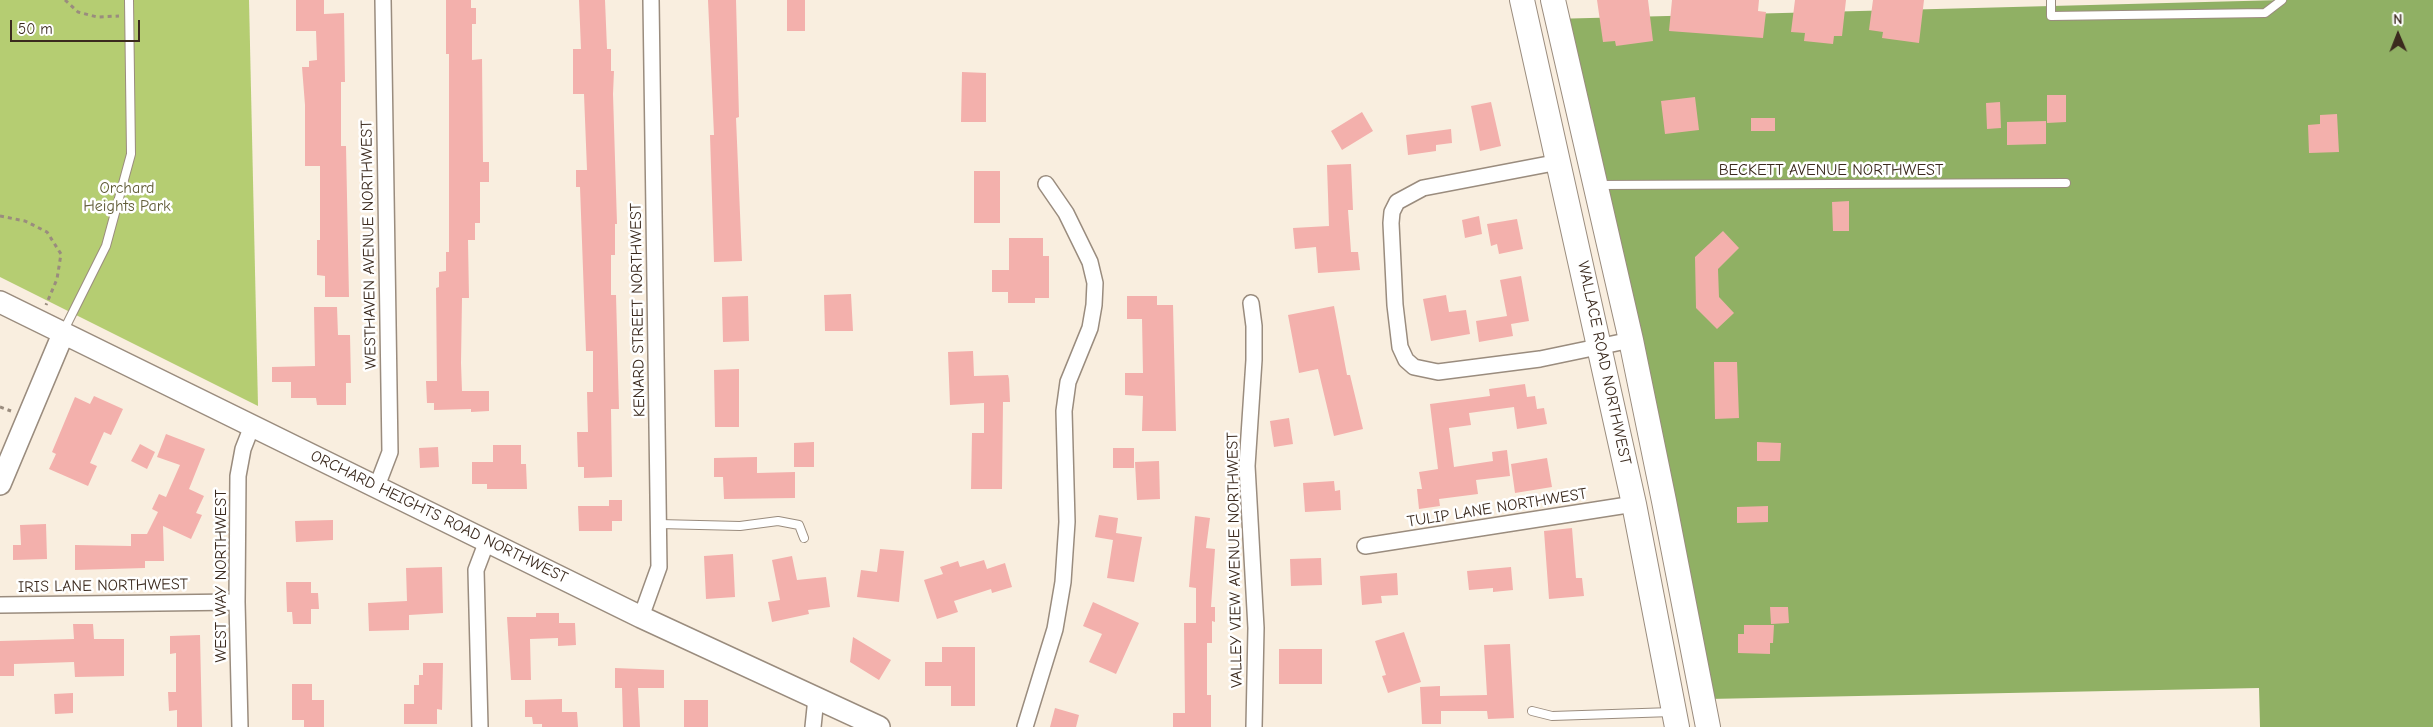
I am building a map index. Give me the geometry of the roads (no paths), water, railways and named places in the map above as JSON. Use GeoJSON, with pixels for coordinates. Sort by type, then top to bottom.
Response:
{"type":"FeatureCollection","features":[{"type":"Feature","properties":{"kind":"main road","name":"WALLACE ROAD NORTHWEST"},"geometry":{"type":"LineString","coordinates":[[1522,0],[1601,347],[1676,719]]}},
{"type":"Feature","properties":{"kind":"main road"},"geometry":{"type":"LineString","coordinates":[[1542,0],[1560,30]]}},
{"type":"Feature","properties":{"kind":"main road","name":"WALLACE ROAD NORTHWEST"},"geometry":{"type":"LineString","coordinates":[[1553,0],[1630,340],[1664,501],[1708,727]]}},
{"type":"Feature","properties":{"kind":"main road","name":"ORCHARD HEIGHTS ROAD NORTHWEST"},"geometry":{"type":"LineString","coordinates":[[0,302],[641,616],[880,727]]}},
{"type":"Feature","properties":{"kind":"main road"},"geometry":{"type":"LineString","coordinates":[[0,484],[63,334]]}},
{"type":"Feature","properties":{"kind":"street","name":"WESTHAVEN AVENUE NORTHWEST"},"geometry":{"type":"LineString","coordinates":[[377,486],[390,452],[383,0]]}},
{"type":"Feature","properties":{"kind":"street","name":"KENARD STREET NORTHWEST"},"geometry":{"type":"LineString","coordinates":[[641,616],[659,567],[651,0]]}},
{"type":"Feature","properties":{"kind":"street"},"geometry":{"type":"LineString","coordinates":[[1559,162],[1423,188],[1397,202],[1392,212],[1391,223],[1395,305],[1400,347],[1406,360],[1414,367],[1438,372],[1540,359],[1630,340]]}},
{"type":"Feature","properties":{"kind":"street"},"geometry":{"type":"LineString","coordinates":[[1025,727],[1055,629],[1063,582],[1067,522],[1064,411],[1068,382],[1090,328],[1095,284],[1090,262],[1066,212],[1046,184]]}},
{"type":"Feature","properties":{"kind":"street","name":"VALLEY VIEW AVENUE NORTHWEST"},"geometry":{"type":"LineString","coordinates":[[1251,303],[1254,326],[1254,360],[1248,484],[1256,628],[1254,727]]}},
{"type":"Feature","properties":{"kind":"street","name":"WEST WAY NORTHWEST"},"geometry":{"type":"LineString","coordinates":[[240,727],[237,602],[238,476],[243,449],[252,426]]}},
{"type":"Feature","properties":{"kind":"street","name":"TULIP LANE NORTHWEST"},"geometry":{"type":"LineString","coordinates":[[1365,546],[1634,504]]}},
{"type":"Feature","properties":{"kind":"street"},"geometry":{"type":"LineString","coordinates":[[480,727],[476,570],[487,541]]}},
{"type":"Feature","properties":{"kind":"street","name":"IRIS LANE NORTHWEST"},"geometry":{"type":"LineString","coordinates":[[0,605],[237,602]]}},
{"type":"Feature","properties":{"kind":"street"},"geometry":{"type":"LineString","coordinates":[[813,727],[816,698]]}},
{"type":"Feature","properties":{"kind":"lane"},"geometry":{"type":"LineString","coordinates":[[63,334],[106,246],[131,154],[129,0]]}},
{"type":"Feature","properties":{"kind":"lane"},"geometry":{"type":"LineString","coordinates":[[2051,0],[2051,16],[2265,13],[2282,0]]}},
{"type":"Feature","properties":{"kind":"lane","name":"BECKETT AVENUE NORTHWEST"},"geometry":{"type":"LineString","coordinates":[[1596,185],[2066,183]]}},
{"type":"Feature","properties":{"kind":"lane"},"geometry":{"type":"LineString","coordinates":[[659,524],[740,526],[778,521],[799,525],[804,538]]}},
{"type":"Feature","properties":{"kind":"lane"},"geometry":{"type":"LineString","coordinates":[[1532,711],[1552,716],[1676,719]]}},
{"type":"Feature","properties":{"kind":"park label","name":"Orchard Heights Park"},"geometry":{"type":"Point","coordinates":[127,197]}}]}
